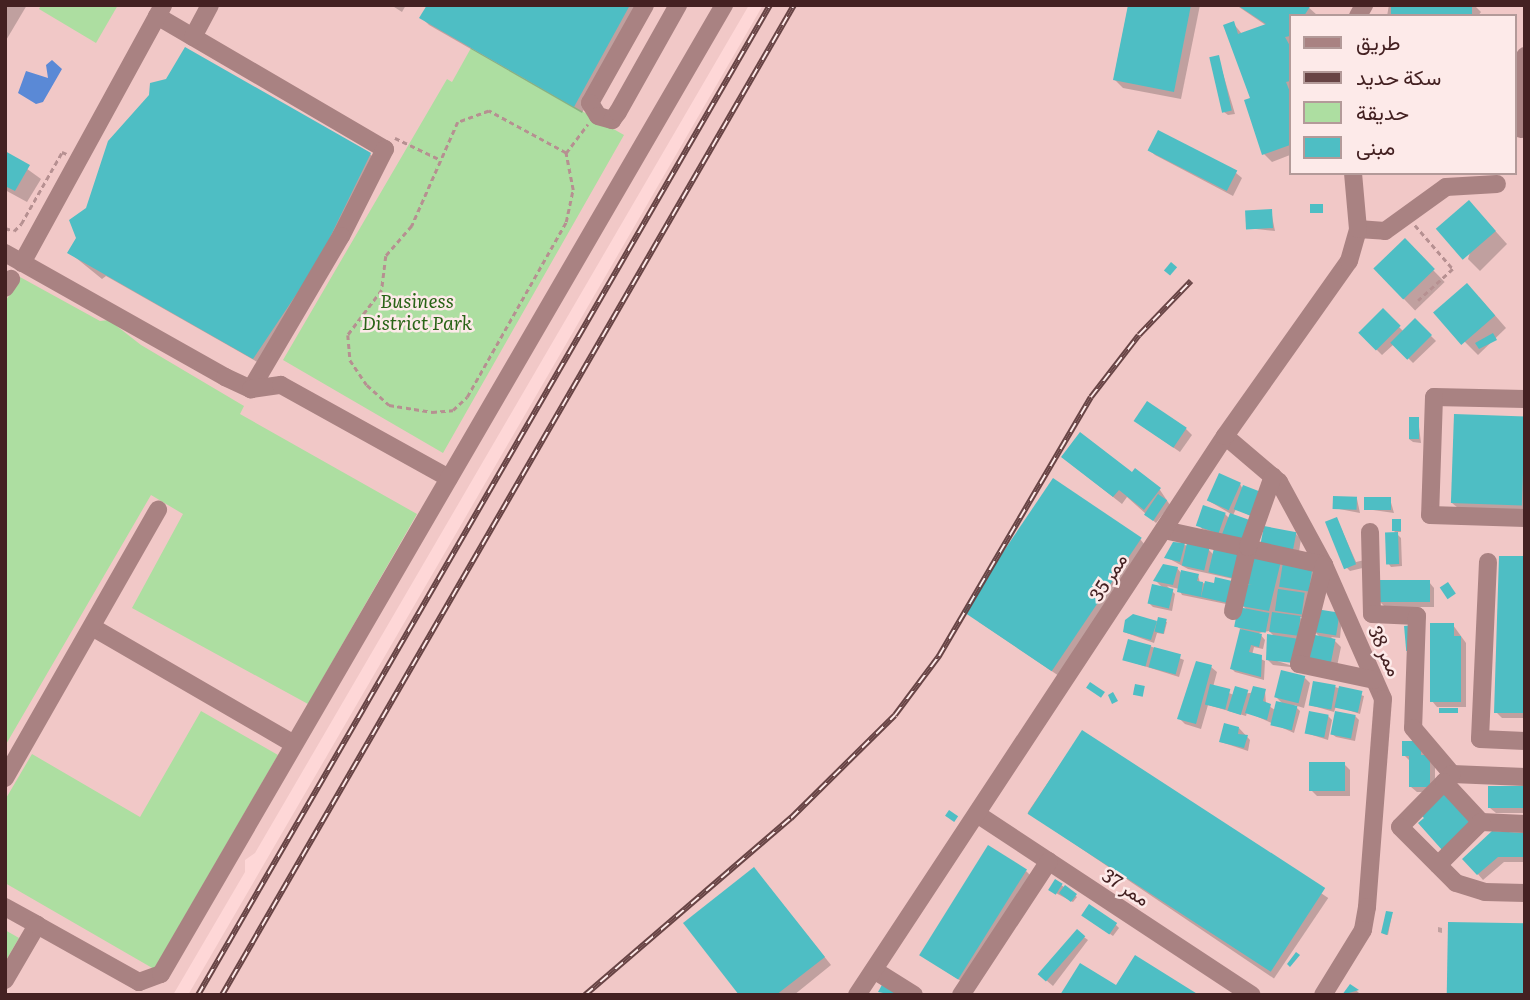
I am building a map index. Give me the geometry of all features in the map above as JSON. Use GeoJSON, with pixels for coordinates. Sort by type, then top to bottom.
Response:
{"type":"FeatureCollection","features":[{"type":"Feature","properties":{"kind":"street"},"geometry":{"type":"LineString","coordinates":[[193,37],[210,5]]}},
{"type":"Feature","properties":{"kind":"street"},"geometry":{"type":"LineString","coordinates":[[645,5],[590,103],[596,113],[612,120],[678,5]]}},
{"type":"Feature","properties":{"kind":"street"},"geometry":{"type":"LineString","coordinates":[[5,907],[139,982],[161,974],[292,743],[724,5]]}},
{"type":"Feature","properties":{"kind":"street"},"geometry":{"type":"LineString","coordinates":[[22,263],[160,11],[193,37],[384,149],[341,236],[251,389]]}},
{"type":"Feature","properties":{"kind":"street"},"geometry":{"type":"LineString","coordinates":[[1520,129],[1525,56]]}},
{"type":"Feature","properties":{"kind":"street","name":"ممر 35"},"geometry":{"type":"LineString","coordinates":[[857,995],[1225,436],[1349,261],[1358,229],[1353,175]]}},
{"type":"Feature","properties":{"kind":"street"},"geometry":{"type":"LineString","coordinates":[[1358,229],[1385,231],[1446,187],[1497,184]]}},
{"type":"Feature","properties":{"kind":"street"},"geometry":{"type":"LineString","coordinates":[[5,253],[251,389],[281,385],[449,478]]}},
{"type":"Feature","properties":{"kind":"street"},"geometry":{"type":"LineString","coordinates":[[1525,399],[1434,397],[1430,515],[1525,518]]}},
{"type":"Feature","properties":{"kind":"street","name":"ممر 38"},"geometry":{"type":"LineString","coordinates":[[1225,436],[1273,476],[1324,565],[1383,699],[1363,930],[1323,995]]}},
{"type":"Feature","properties":{"kind":"street"},"geometry":{"type":"LineString","coordinates":[[1233,611],[1248,547],[1273,476]]}},
{"type":"Feature","properties":{"kind":"street"},"geometry":{"type":"LineString","coordinates":[[5,778],[158,510]]}},
{"type":"Feature","properties":{"kind":"street"},"geometry":{"type":"LineString","coordinates":[[1164,530],[1324,565],[1299,664],[1374,680]]}},
{"type":"Feature","properties":{"kind":"street"},"geometry":{"type":"LineString","coordinates":[[1370,532],[1372,614],[1417,616],[1413,728],[1481,822]]}},
{"type":"Feature","properties":{"kind":"street"},"geometry":{"type":"LineString","coordinates":[[1488,562],[1480,739],[1525,741]]}},
{"type":"Feature","properties":{"kind":"street"},"geometry":{"type":"LineString","coordinates":[[92,626],[292,743]]}},
{"type":"Feature","properties":{"kind":"street"},"geometry":{"type":"LineString","coordinates":[[1525,777],[1448,778],[1401,827],[1456,883],[1474,890],[1525,893]]}},
{"type":"Feature","properties":{"kind":"street","name":"ممر 37"},"geometry":{"type":"LineString","coordinates":[[977,814],[1252,995]]}},
{"type":"Feature","properties":{"kind":"street"},"geometry":{"type":"LineString","coordinates":[[1438,865],[1481,822],[1525,824]]}},
{"type":"Feature","properties":{"kind":"street"},"geometry":{"type":"LineString","coordinates":[[961,995],[1049,861]]}},
{"type":"Feature","properties":{"kind":"street"},"geometry":{"type":"LineString","coordinates":[[5,980],[37,925]]}},
{"type":"Feature","properties":{"kind":"street"},"geometry":{"type":"LineString","coordinates":[[874,970],[914,995]]}},
{"type":"Feature","properties":{"kind":"path"},"geometry":{"type":"LineString","coordinates":[[566,153],[489,111],[458,122],[411,226],[386,256],[382,290],[355,320],[347,349],[366,385],[388,405],[432,412],[453,410],[467,397],[566,222],[573,190],[566,153],[596,113]]}},
{"type":"Feature","properties":{"kind":"path"},"geometry":{"type":"LineString","coordinates":[[395,138],[439,159]]}},
{"type":"Feature","properties":{"kind":"path"},"geometry":{"type":"LineString","coordinates":[[1406,216],[1453,269],[1419,301]]}},
{"type":"Feature","properties":{"kind":"shaded area"},"geometry":{"type":"Polygon","coordinates":[[[5,5],[749,5],[255,853],[245,860],[245,872],[173,995],[5,995],[5,5]]]}},
{"type":"Feature","properties":{"kind":"shaded area"},"geometry":{"type":"Polygon","coordinates":[[[763,5],[1525,5],[1525,995],[188,995],[763,5]]]}},
{"type":"Feature","properties":{"kind":"green space"},"geometry":{"type":"Polygon","coordinates":[[[41,5],[118,5],[96,43],[39,9],[41,5]]]}},
{"type":"Feature","properties":{"kind":"green space","name":"Business District Park"},"geometry":{"type":"Polygon","coordinates":[[[471,48],[624,135],[443,453],[283,360],[447,79],[452,82],[471,48]]]}},
{"type":"Feature","properties":{"kind":"green space"},"geometry":{"type":"Polygon","coordinates":[[[20,277],[100,321],[109,320],[141,345],[244,406],[240,414],[417,514],[308,704],[132,608],[183,514],[151,495],[5,746],[5,302],[20,277]]]}},
{"type":"Feature","properties":{"kind":"green space"},"geometry":{"type":"Polygon","coordinates":[[[201,711],[278,755],[154,969],[5,883],[5,800],[32,754],[140,817],[201,711]]]}},
{"type":"Feature","properties":{"kind":"green space"},"geometry":{"type":"Polygon","coordinates":[[[5,930],[19,938],[5,962],[5,930]]]}},
{"type":"Feature","properties":{"kind":"water"},"geometry":{"type":"Polygon","coordinates":[[[52,60],[62,69],[43,102],[36,104],[18,93],[26,71],[48,78],[46,65],[52,60]]]}},
{"type":"Feature","properties":{"kind":"building"},"geometry":{"type":"Polygon","coordinates":[[[427,5],[630,5],[574,107],[419,18],[427,5]]]}},
{"type":"Feature","properties":{"kind":"building"},"geometry":{"type":"Polygon","coordinates":[[[1128,5],[1191,5],[1174,92],[1113,80],[1128,5]]]}},
{"type":"Feature","properties":{"kind":"building"},"geometry":{"type":"Polygon","coordinates":[[[1237,5],[1311,5],[1305,14],[1288,14],[1288,36],[1285,37],[1288,42],[1288,146],[1262,155],[1244,100],[1250,98],[1223,25],[1234,21],[1238,34],[1266,24],[1237,5]]]}},
{"type":"Feature","properties":{"kind":"building"},"geometry":{"type":"Polygon","coordinates":[[[1391,5],[1472,5],[1472,14],[1391,14],[1391,5]]]}},
{"type":"Feature","properties":{"kind":"building"},"geometry":{"type":"Polygon","coordinates":[[[185,47],[371,153],[318,262],[253,359],[67,253],[76,238],[69,220],[86,208],[108,141],[149,95],[150,83],[166,79],[185,47]]]}},
{"type":"Feature","properties":{"kind":"building"},"geometry":{"type":"Polygon","coordinates":[[[1219,55],[1232,111],[1222,113],[1209,57],[1219,55]]]}},
{"type":"Feature","properties":{"kind":"building"},"geometry":{"type":"Polygon","coordinates":[[[1158,130],[1237,170],[1227,191],[1148,150],[1158,130]]]}},
{"type":"Feature","properties":{"kind":"building"},"geometry":{"type":"Polygon","coordinates":[[[5,151],[30,165],[15,191],[5,186],[5,151]]]}},
{"type":"Feature","properties":{"kind":"building"},"geometry":{"type":"Polygon","coordinates":[[[1469,200],[1496,231],[1463,260],[1436,229],[1469,200]]]}},
{"type":"Feature","properties":{"kind":"building"},"geometry":{"type":"Polygon","coordinates":[[[1310,204],[1323,204],[1323,213],[1310,213],[1310,204]]]}},
{"type":"Feature","properties":{"kind":"building"},"geometry":{"type":"Polygon","coordinates":[[[1272,209],[1273,228],[1246,229],[1245,210],[1272,209]]]}},
{"type":"Feature","properties":{"kind":"building"},"geometry":{"type":"Polygon","coordinates":[[[1405,238],[1435,269],[1403,299],[1373,269],[1405,238]]]}},
{"type":"Feature","properties":{"kind":"building"},"geometry":{"type":"Polygon","coordinates":[[[1171,262],[1177,267],[1170,276],[1164,270],[1171,262]]]}},
{"type":"Feature","properties":{"kind":"building"},"geometry":{"type":"Polygon","coordinates":[[[1467,283],[1495,315],[1461,345],[1433,313],[1467,283]]]}},
{"type":"Feature","properties":{"kind":"building"},"geometry":{"type":"Polygon","coordinates":[[[1383,308],[1401,326],[1376,350],[1358,333],[1383,308]]]}},
{"type":"Feature","properties":{"kind":"building"},"geometry":{"type":"Polygon","coordinates":[[[1415,318],[1432,335],[1407,360],[1390,343],[1415,318]]]}},
{"type":"Feature","properties":{"kind":"building"},"geometry":{"type":"Polygon","coordinates":[[[1493,333],[1497,340],[1479,349],[1475,343],[1493,333]]]}},
{"type":"Feature","properties":{"kind":"building"},"geometry":{"type":"Polygon","coordinates":[[[1147,401],[1187,428],[1173,448],[1134,421],[1147,401]]]}},
{"type":"Feature","properties":{"kind":"building"},"geometry":{"type":"Polygon","coordinates":[[[1454,414],[1525,416],[1522,505],[1451,503],[1454,414]]]}},
{"type":"Feature","properties":{"kind":"building"},"geometry":{"type":"Polygon","coordinates":[[[1409,417],[1419,417],[1419,439],[1409,439],[1409,417]]]}},
{"type":"Feature","properties":{"kind":"building"},"geometry":{"type":"Polygon","coordinates":[[[1080,432],[1132,472],[1135,468],[1161,488],[1144,510],[1119,490],[1113,497],[1061,457],[1080,432]]]}},
{"type":"Feature","properties":{"kind":"building"},"geometry":{"type":"Polygon","coordinates":[[[1219,473],[1241,483],[1229,510],[1207,500],[1219,473]]]}},
{"type":"Feature","properties":{"kind":"building"},"geometry":{"type":"Polygon","coordinates":[[[1053,478],[1142,538],[1052,671],[963,611],[1053,478]]]}},
{"type":"Feature","properties":{"kind":"building"},"geometry":{"type":"Polygon","coordinates":[[[1243,485],[1266,494],[1257,518],[1234,509],[1243,485]]]}},
{"type":"Feature","properties":{"kind":"building"},"geometry":{"type":"Polygon","coordinates":[[[1158,494],[1167,500],[1153,521],[1144,515],[1158,494]]]}},
{"type":"Feature","properties":{"kind":"building"},"geometry":{"type":"Polygon","coordinates":[[[1333,496],[1357,497],[1357,510],[1333,509],[1333,496]]]}},
{"type":"Feature","properties":{"kind":"building"},"geometry":{"type":"Polygon","coordinates":[[[1364,497],[1391,497],[1391,510],[1364,510],[1364,497]]]}},
{"type":"Feature","properties":{"kind":"building"},"geometry":{"type":"Polygon","coordinates":[[[1203,505],[1226,513],[1219,534],[1196,526],[1203,505]]]}},
{"type":"Feature","properties":{"kind":"building"},"geometry":{"type":"Polygon","coordinates":[[[1230,513],[1255,522],[1246,543],[1221,537],[1230,513]]]}},
{"type":"Feature","properties":{"kind":"building"},"geometry":{"type":"Polygon","coordinates":[[[1337,517],[1356,564],[1344,569],[1325,522],[1337,517]]]}},
{"type":"Feature","properties":{"kind":"building"},"geometry":{"type":"Polygon","coordinates":[[[1392,519],[1401,519],[1401,531],[1392,531],[1392,519]]]}},
{"type":"Feature","properties":{"kind":"building"},"geometry":{"type":"Polygon","coordinates":[[[1264,526],[1296,532],[1292,554],[1260,548],[1264,526]]]}},
{"type":"Feature","properties":{"kind":"building"},"geometry":{"type":"Polygon","coordinates":[[[1385,532],[1398,532],[1399,564],[1386,564],[1385,532]]]}},
{"type":"Feature","properties":{"kind":"building"},"geometry":{"type":"Polygon","coordinates":[[[1173,542],[1185,543],[1180,562],[1164,558],[1173,542]]]}},
{"type":"Feature","properties":{"kind":"building"},"geometry":{"type":"Polygon","coordinates":[[[1187,543],[1209,548],[1204,571],[1182,565],[1187,543]]]}},
{"type":"Feature","properties":{"kind":"building"},"geometry":{"type":"Polygon","coordinates":[[[1214,548],[1240,554],[1235,578],[1208,572],[1214,548]]]}},
{"type":"Feature","properties":{"kind":"building"},"geometry":{"type":"Polygon","coordinates":[[[1499,556],[1525,556],[1525,713],[1494,713],[1499,556]]]}},
{"type":"Feature","properties":{"kind":"building"},"geometry":{"type":"Polygon","coordinates":[[[1252,557],[1281,561],[1269,611],[1241,606],[1245,584],[1252,585],[1244,583],[1252,557]]]}},
{"type":"Feature","properties":{"kind":"building"},"geometry":{"type":"Polygon","coordinates":[[[1283,562],[1313,567],[1309,591],[1279,587],[1283,562]]]}},
{"type":"Feature","properties":{"kind":"building"},"geometry":{"type":"Polygon","coordinates":[[[1163,564],[1178,567],[1173,585],[1153,581],[1163,564]]]}},
{"type":"Feature","properties":{"kind":"building"},"geometry":{"type":"Polygon","coordinates":[[[1181,570],[1199,574],[1197,581],[1203,582],[1201,597],[1177,592],[1181,570]]]}},
{"type":"Feature","properties":{"kind":"building"},"geometry":{"type":"Polygon","coordinates":[[[1215,577],[1232,581],[1228,603],[1201,597],[1205,581],[1214,583],[1215,577]]]}},
{"type":"Feature","properties":{"kind":"building"},"geometry":{"type":"Polygon","coordinates":[[[1378,580],[1430,580],[1430,602],[1378,602],[1378,580]]]}},
{"type":"Feature","properties":{"kind":"building"},"geometry":{"type":"Polygon","coordinates":[[[1448,582],[1456,594],[1448,599],[1440,588],[1448,582]]]}},
{"type":"Feature","properties":{"kind":"building"},"geometry":{"type":"Polygon","coordinates":[[[1152,584],[1173,589],[1169,608],[1148,603],[1152,584]]]}},
{"type":"Feature","properties":{"kind":"building"},"geometry":{"type":"Polygon","coordinates":[[[1278,589],[1305,593],[1302,615],[1275,611],[1278,589]]]}},
{"type":"Feature","properties":{"kind":"building"},"geometry":{"type":"Polygon","coordinates":[[[1238,607],[1269,613],[1266,633],[1234,627],[1238,607]]]}},
{"type":"Feature","properties":{"kind":"building"},"geometry":{"type":"Polygon","coordinates":[[[1316,609],[1340,613],[1336,635],[1312,632],[1316,609]]]}},
{"type":"Feature","properties":{"kind":"building"},"geometry":{"type":"Polygon","coordinates":[[[1272,612],[1301,616],[1298,636],[1269,632],[1272,612]]]}},
{"type":"Feature","properties":{"kind":"building"},"geometry":{"type":"Polygon","coordinates":[[[1133,614],[1157,621],[1151,640],[1123,632],[1125,620],[1133,614]]]}},
{"type":"Feature","properties":{"kind":"building"},"geometry":{"type":"Polygon","coordinates":[[[1158,617],[1167,619],[1163,634],[1155,632],[1158,617]]]}},
{"type":"Feature","properties":{"kind":"building"},"geometry":{"type":"Polygon","coordinates":[[[1430,623],[1454,623],[1454,636],[1461,636],[1461,702],[1430,702],[1430,623]]]}},
{"type":"Feature","properties":{"kind":"building"},"geometry":{"type":"Polygon","coordinates":[[[1416,625],[1418,650],[1406,651],[1404,626],[1416,625]]]}},
{"type":"Feature","properties":{"kind":"building"},"geometry":{"type":"Polygon","coordinates":[[[1240,629],[1262,634],[1259,647],[1251,645],[1249,652],[1262,655],[1261,677],[1230,669],[1240,629]]]}},
{"type":"Feature","properties":{"kind":"building"},"geometry":{"type":"Polygon","coordinates":[[[1267,634],[1299,639],[1294,663],[1266,660],[1267,634]]]}},
{"type":"Feature","properties":{"kind":"building"},"geometry":{"type":"Polygon","coordinates":[[[1310,634],[1336,639],[1330,666],[1305,661],[1310,634]]]}},
{"type":"Feature","properties":{"kind":"building"},"geometry":{"type":"Polygon","coordinates":[[[1128,639],[1151,645],[1145,666],[1122,660],[1128,639]]]}},
{"type":"Feature","properties":{"kind":"building"},"geometry":{"type":"Polygon","coordinates":[[[1154,647],[1181,654],[1176,675],[1149,667],[1154,647]]]}},
{"type":"Feature","properties":{"kind":"building"},"geometry":{"type":"Polygon","coordinates":[[[1196,661],[1212,665],[1196,724],[1177,719],[1196,661]]]}},
{"type":"Feature","properties":{"kind":"building"},"geometry":{"type":"Polygon","coordinates":[[[1281,670],[1305,676],[1298,703],[1274,697],[1281,670]]]}},
{"type":"Feature","properties":{"kind":"building"},"geometry":{"type":"Polygon","coordinates":[[[1313,681],[1336,685],[1331,710],[1309,706],[1313,681]]]}},
{"type":"Feature","properties":{"kind":"building"},"geometry":{"type":"Polygon","coordinates":[[[1090,682],[1105,692],[1101,698],[1086,688],[1090,682]]]}},
{"type":"Feature","properties":{"kind":"building"},"geometry":{"type":"Polygon","coordinates":[[[1135,684],[1145,686],[1143,697],[1133,695],[1135,684]]]}},
{"type":"Feature","properties":{"kind":"building"},"geometry":{"type":"Polygon","coordinates":[[[1210,684],[1230,689],[1225,709],[1205,704],[1210,684]]]}},
{"type":"Feature","properties":{"kind":"building"},"geometry":{"type":"Polygon","coordinates":[[[1235,686],[1248,690],[1241,715],[1227,711],[1235,686]]]}},
{"type":"Feature","properties":{"kind":"building"},"geometry":{"type":"Polygon","coordinates":[[[1253,686],[1266,689],[1263,701],[1271,704],[1267,720],[1245,713],[1253,686]]]}},
{"type":"Feature","properties":{"kind":"building"},"geometry":{"type":"Polygon","coordinates":[[[1339,686],[1362,691],[1358,713],[1334,708],[1339,686]]]}},
{"type":"Feature","properties":{"kind":"building"},"geometry":{"type":"Polygon","coordinates":[[[1113,692],[1118,701],[1112,704],[1108,695],[1113,692]]]}},
{"type":"Feature","properties":{"kind":"building"},"geometry":{"type":"Polygon","coordinates":[[[1276,701],[1297,706],[1292,730],[1270,725],[1276,701]]]}},
{"type":"Feature","properties":{"kind":"building"},"geometry":{"type":"Polygon","coordinates":[[[1439,708],[1458,708],[1458,713],[1439,713],[1439,708]]]}},
{"type":"Feature","properties":{"kind":"building"},"geometry":{"type":"Polygon","coordinates":[[[1309,711],[1329,715],[1324,737],[1305,734],[1309,711]]]}},
{"type":"Feature","properties":{"kind":"building"},"geometry":{"type":"Polygon","coordinates":[[[1335,711],[1356,715],[1351,739],[1330,735],[1335,711]]]}},
{"type":"Feature","properties":{"kind":"building"},"geometry":{"type":"Polygon","coordinates":[[[1224,723],[1239,727],[1238,734],[1248,735],[1244,748],[1219,742],[1224,723]]]}},
{"type":"Feature","properties":{"kind":"building"},"geometry":{"type":"Polygon","coordinates":[[[1082,730],[1325,888],[1271,972],[1028,814],[1082,730]]]}},
{"type":"Feature","properties":{"kind":"building"},"geometry":{"type":"Polygon","coordinates":[[[1402,741],[1421,741],[1421,755],[1430,755],[1430,787],[1409,787],[1409,756],[1402,756],[1402,741]]]}},
{"type":"Feature","properties":{"kind":"building"},"geometry":{"type":"Polygon","coordinates":[[[1309,762],[1345,762],[1345,791],[1309,791],[1309,762]]]}},
{"type":"Feature","properties":{"kind":"building"},"geometry":{"type":"Polygon","coordinates":[[[1450,785],[1479,818],[1443,851],[1418,823],[1424,818],[1419,813],[1450,785]]]}},
{"type":"Feature","properties":{"kind":"building"},"geometry":{"type":"Polygon","coordinates":[[[1488,786],[1525,786],[1525,808],[1488,808],[1488,786]]]}},
{"type":"Feature","properties":{"kind":"building"},"geometry":{"type":"Polygon","coordinates":[[[949,810],[958,816],[954,822],[945,816],[949,810]]]}},
{"type":"Feature","properties":{"kind":"building"},"geometry":{"type":"Polygon","coordinates":[[[1492,831],[1525,833],[1525,857],[1498,857],[1477,875],[1462,859],[1492,831]]]}},
{"type":"Feature","properties":{"kind":"building"},"geometry":{"type":"Polygon","coordinates":[[[988,845],[1027,869],[958,980],[919,955],[988,845]]]}},
{"type":"Feature","properties":{"kind":"building"},"geometry":{"type":"Polygon","coordinates":[[[754,867],[825,957],[776,995],[739,995],[683,923],[754,867]]]}},
{"type":"Feature","properties":{"kind":"building"},"geometry":{"type":"Polygon","coordinates":[[[1055,879],[1063,884],[1056,895],[1048,890],[1055,879]]]}},
{"type":"Feature","properties":{"kind":"building"},"geometry":{"type":"Polygon","coordinates":[[[1065,885],[1077,894],[1071,902],[1059,893],[1065,885]]]}},
{"type":"Feature","properties":{"kind":"building"},"geometry":{"type":"Polygon","coordinates":[[[1089,904],[1117,923],[1109,935],[1081,916],[1089,904]]]}},
{"type":"Feature","properties":{"kind":"building"},"geometry":{"type":"Polygon","coordinates":[[[1386,911],[1393,912],[1387,935],[1381,933],[1386,911]]]}},
{"type":"Feature","properties":{"kind":"building"},"geometry":{"type":"Polygon","coordinates":[[[1448,922],[1525,923],[1524,995],[1447,995],[1448,922]]]}},
{"type":"Feature","properties":{"kind":"building"},"geometry":{"type":"Polygon","coordinates":[[[1077,929],[1085,936],[1046,981],[1038,974],[1077,929]]]}},
{"type":"Feature","properties":{"kind":"building"},"geometry":{"type":"Polygon","coordinates":[[[1296,952],[1300,955],[1290,967],[1287,964],[1296,952]]]}},
{"type":"Feature","properties":{"kind":"building"},"geometry":{"type":"Polygon","coordinates":[[[1135,955],[1199,995],[1060,995],[1080,963],[1116,985],[1135,955]]]}},
{"type":"Feature","properties":{"kind":"building"},"geometry":{"type":"Polygon","coordinates":[[[883,983],[896,991],[893,995],[878,992],[883,983]]]}},
{"type":"Feature","properties":{"kind":"building"},"geometry":{"type":"Polygon","coordinates":[[[1350,984],[1359,990],[1342,995],[1350,984]]]}},
{"type":"Feature","properties":{"kind":"railway"},"geometry":{"type":"LineString","coordinates":[[198,995],[770,5]]}},
{"type":"Feature","properties":{"kind":"railway"},"geometry":{"type":"LineString","coordinates":[[222,995],[794,5]]}},
{"type":"Feature","properties":{"kind":"railway"},"geometry":{"type":"LineString","coordinates":[[585,995],[791,818],[895,715],[939,656],[1091,397],[1139,335],[1191,281]]}}]}
